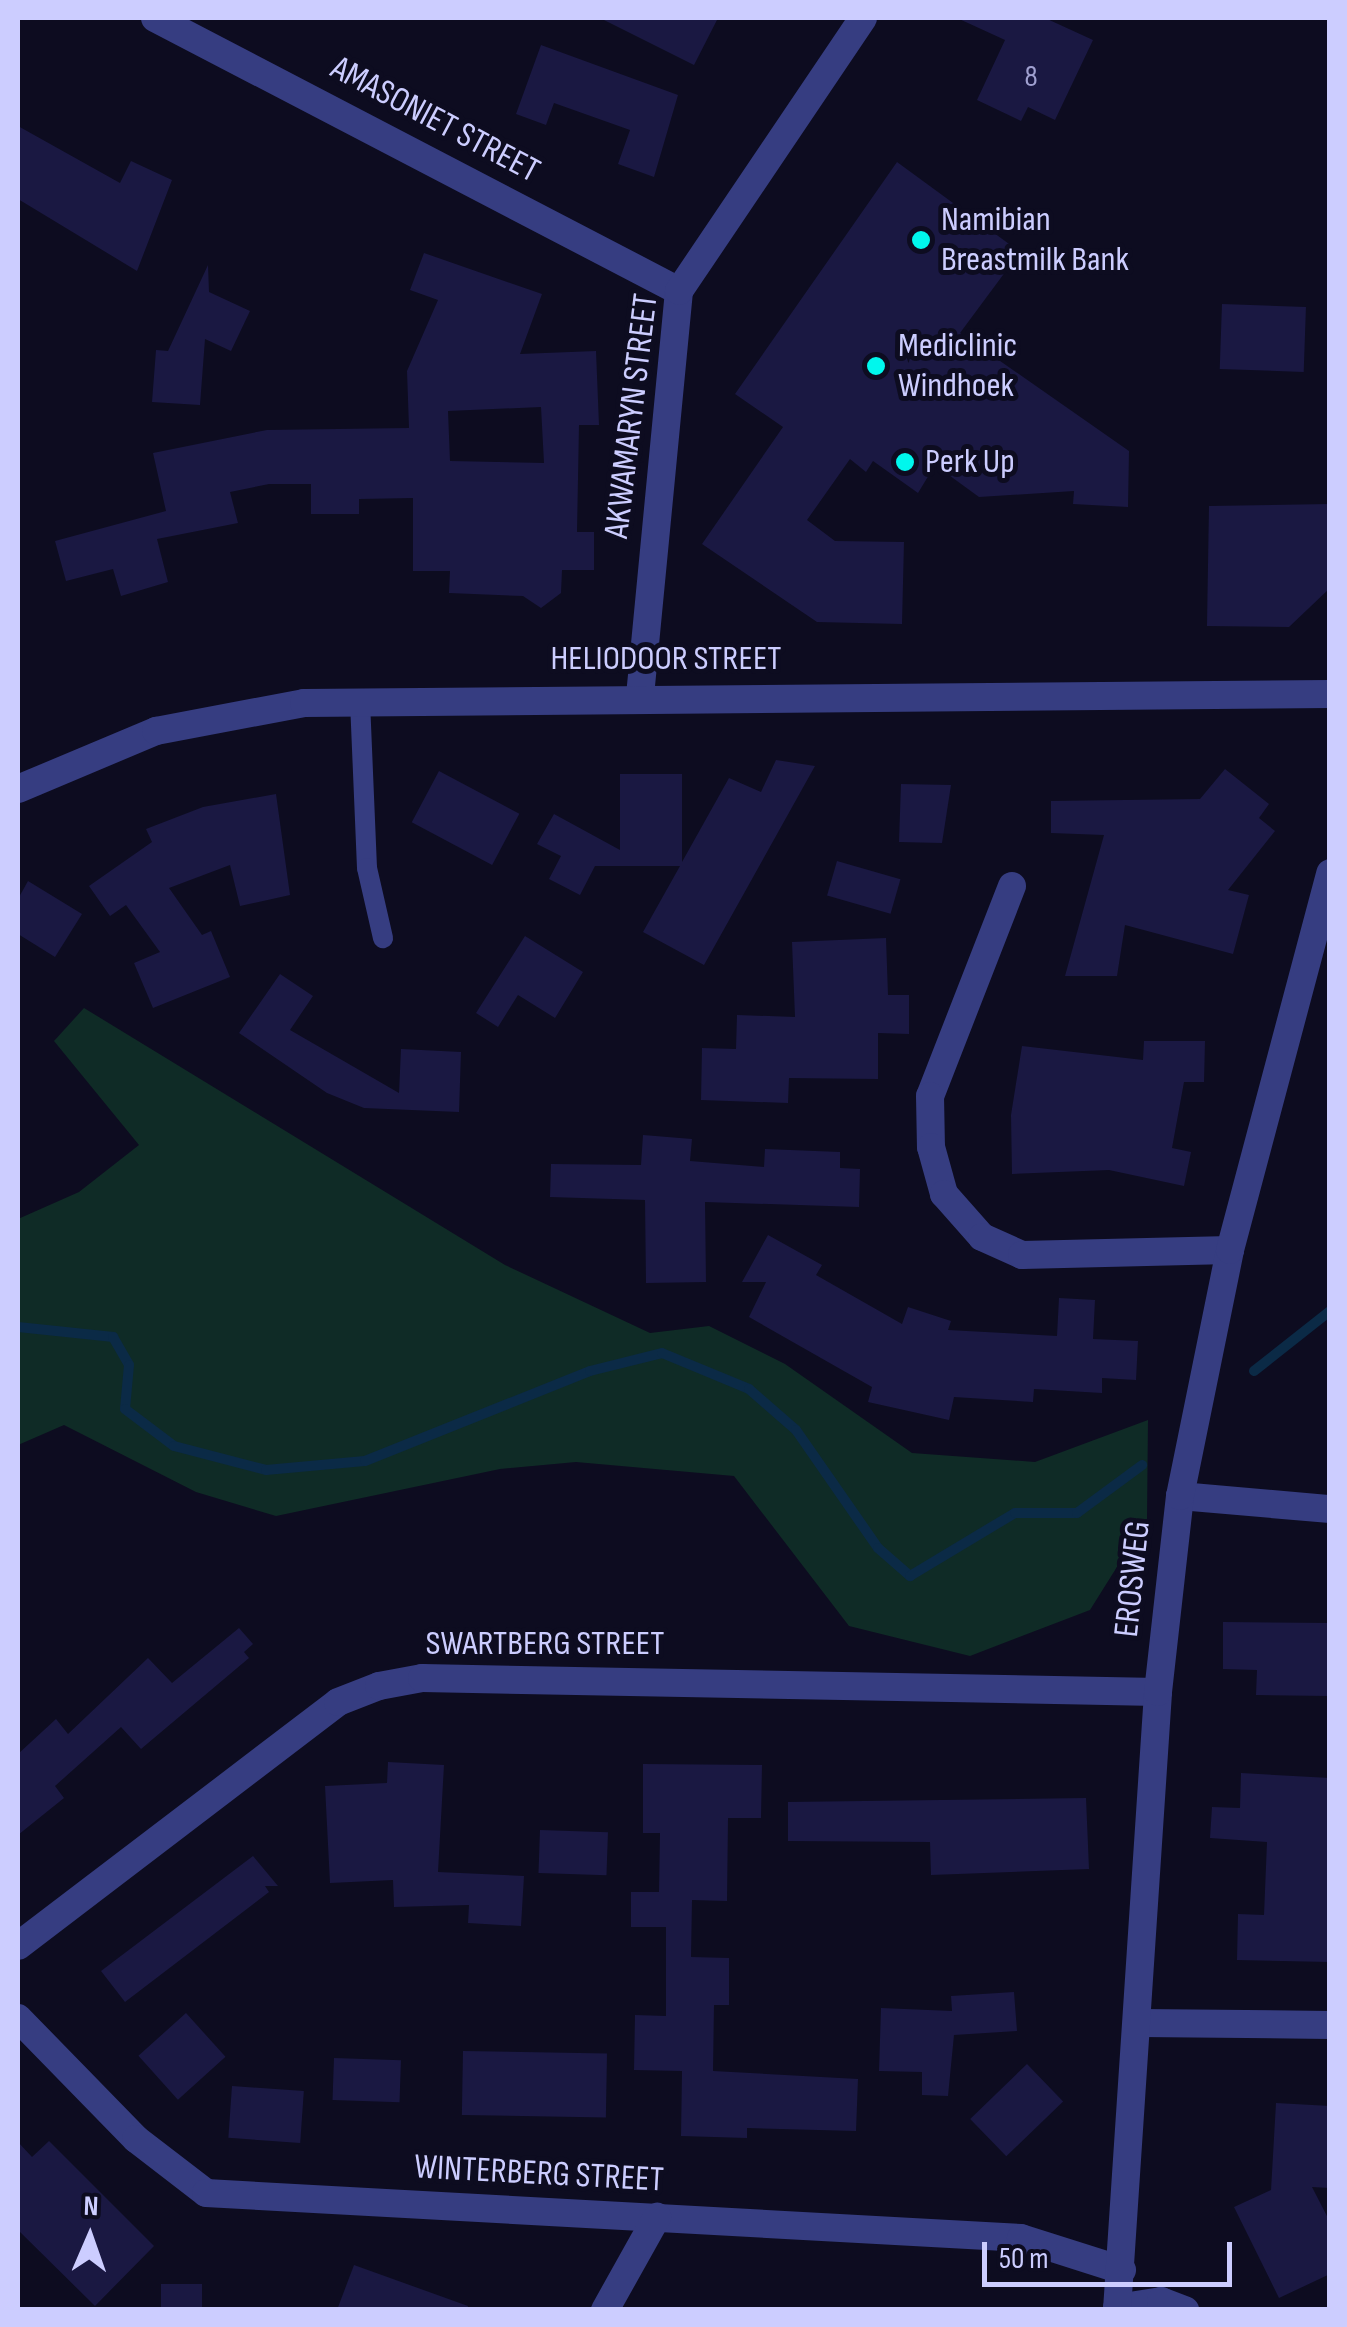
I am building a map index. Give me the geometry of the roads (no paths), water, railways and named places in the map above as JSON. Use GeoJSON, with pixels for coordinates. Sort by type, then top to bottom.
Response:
{"type":"FeatureCollection","features":[{"type":"Feature","properties":{"kind":"street","name":"AMASONIET STREET"},"geometry":{"type":"LineString","coordinates":[[155,18],[206,29],[679,291]]}},
{"type":"Feature","properties":{"kind":"street","name":"AKWAMARYN STREET"},"geometry":{"type":"LineString","coordinates":[[640,696],[679,291],[863,18]]}},
{"type":"Feature","properties":{"kind":"street","name":"HELIODOOR STREET"},"geometry":{"type":"LineString","coordinates":[[18,788],[156,731],[304,703],[640,696],[1330,694]]}},
{"type":"Feature","properties":{"kind":"street","name":"EROSWEG"},"geometry":{"type":"LineString","coordinates":[[1117,2309],[1141,2023],[1158,1692],[1180,1496],[1230,1250],[1330,874]]}},
{"type":"Feature","properties":{"kind":"street"},"geometry":{"type":"LineString","coordinates":[[1012,886],[930,1096],[931,1147],[944,1194],[982,1237],[1022,1255],[1230,1250]]}},
{"type":"Feature","properties":{"kind":"street"},"geometry":{"type":"LineString","coordinates":[[1180,1496],[1330,1509]]}},
{"type":"Feature","properties":{"kind":"street","name":"SWARTBERG STREET"},"geometry":{"type":"LineString","coordinates":[[18,1946],[338,1702],[378,1686],[422,1678],[1158,1692]]}},
{"type":"Feature","properties":{"kind":"street","name":"WINTERBERG STREET"},"geometry":{"type":"LineString","coordinates":[[18,2018],[136,2139],[206,2193],[1021,2238],[1122,2270]]}},
{"type":"Feature","properties":{"kind":"street"},"geometry":{"type":"LineString","coordinates":[[1141,2023],[1330,2025]]}},
{"type":"Feature","properties":{"kind":"street"},"geometry":{"type":"LineString","coordinates":[[604,2310],[657,2217]]}},
{"type":"Feature","properties":{"kind":"street"},"geometry":{"type":"LineString","coordinates":[[1117,2309],[1162,2302],[1185,2310]]}},
{"type":"Feature","properties":{"kind":"lane"},"geometry":{"type":"LineString","coordinates":[[360,701],[367,868],[382,938]]}},
{"type":"Feature","properties":{"kind":"waterway"},"geometry":{"type":"LineString","coordinates":[[1254,1371],[1330,1311]]}},
{"type":"Feature","properties":{"kind":"waterway"},"geometry":{"type":"LineString","coordinates":[[18,1327],[113,1337],[129,1365],[125,1409],[174,1446],[266,1470],[365,1461],[590,1371],[662,1353],[749,1389],[796,1430],[878,1548],[910,1576],[1015,1513],[1077,1513],[1142,1465]]}},
{"type":"Feature","properties":{"kind":"place","name":"Namibian Breastmilk Bank"},"geometry":{"type":"Point","coordinates":[921,240]}},
{"type":"Feature","properties":{"kind":"place","name":"Mediclinic Windhoek"},"geometry":{"type":"Point","coordinates":[876,366]}},
{"type":"Feature","properties":{"kind":"place","name":"Perk Up"},"geometry":{"type":"Point","coordinates":[905,462]}}]}
